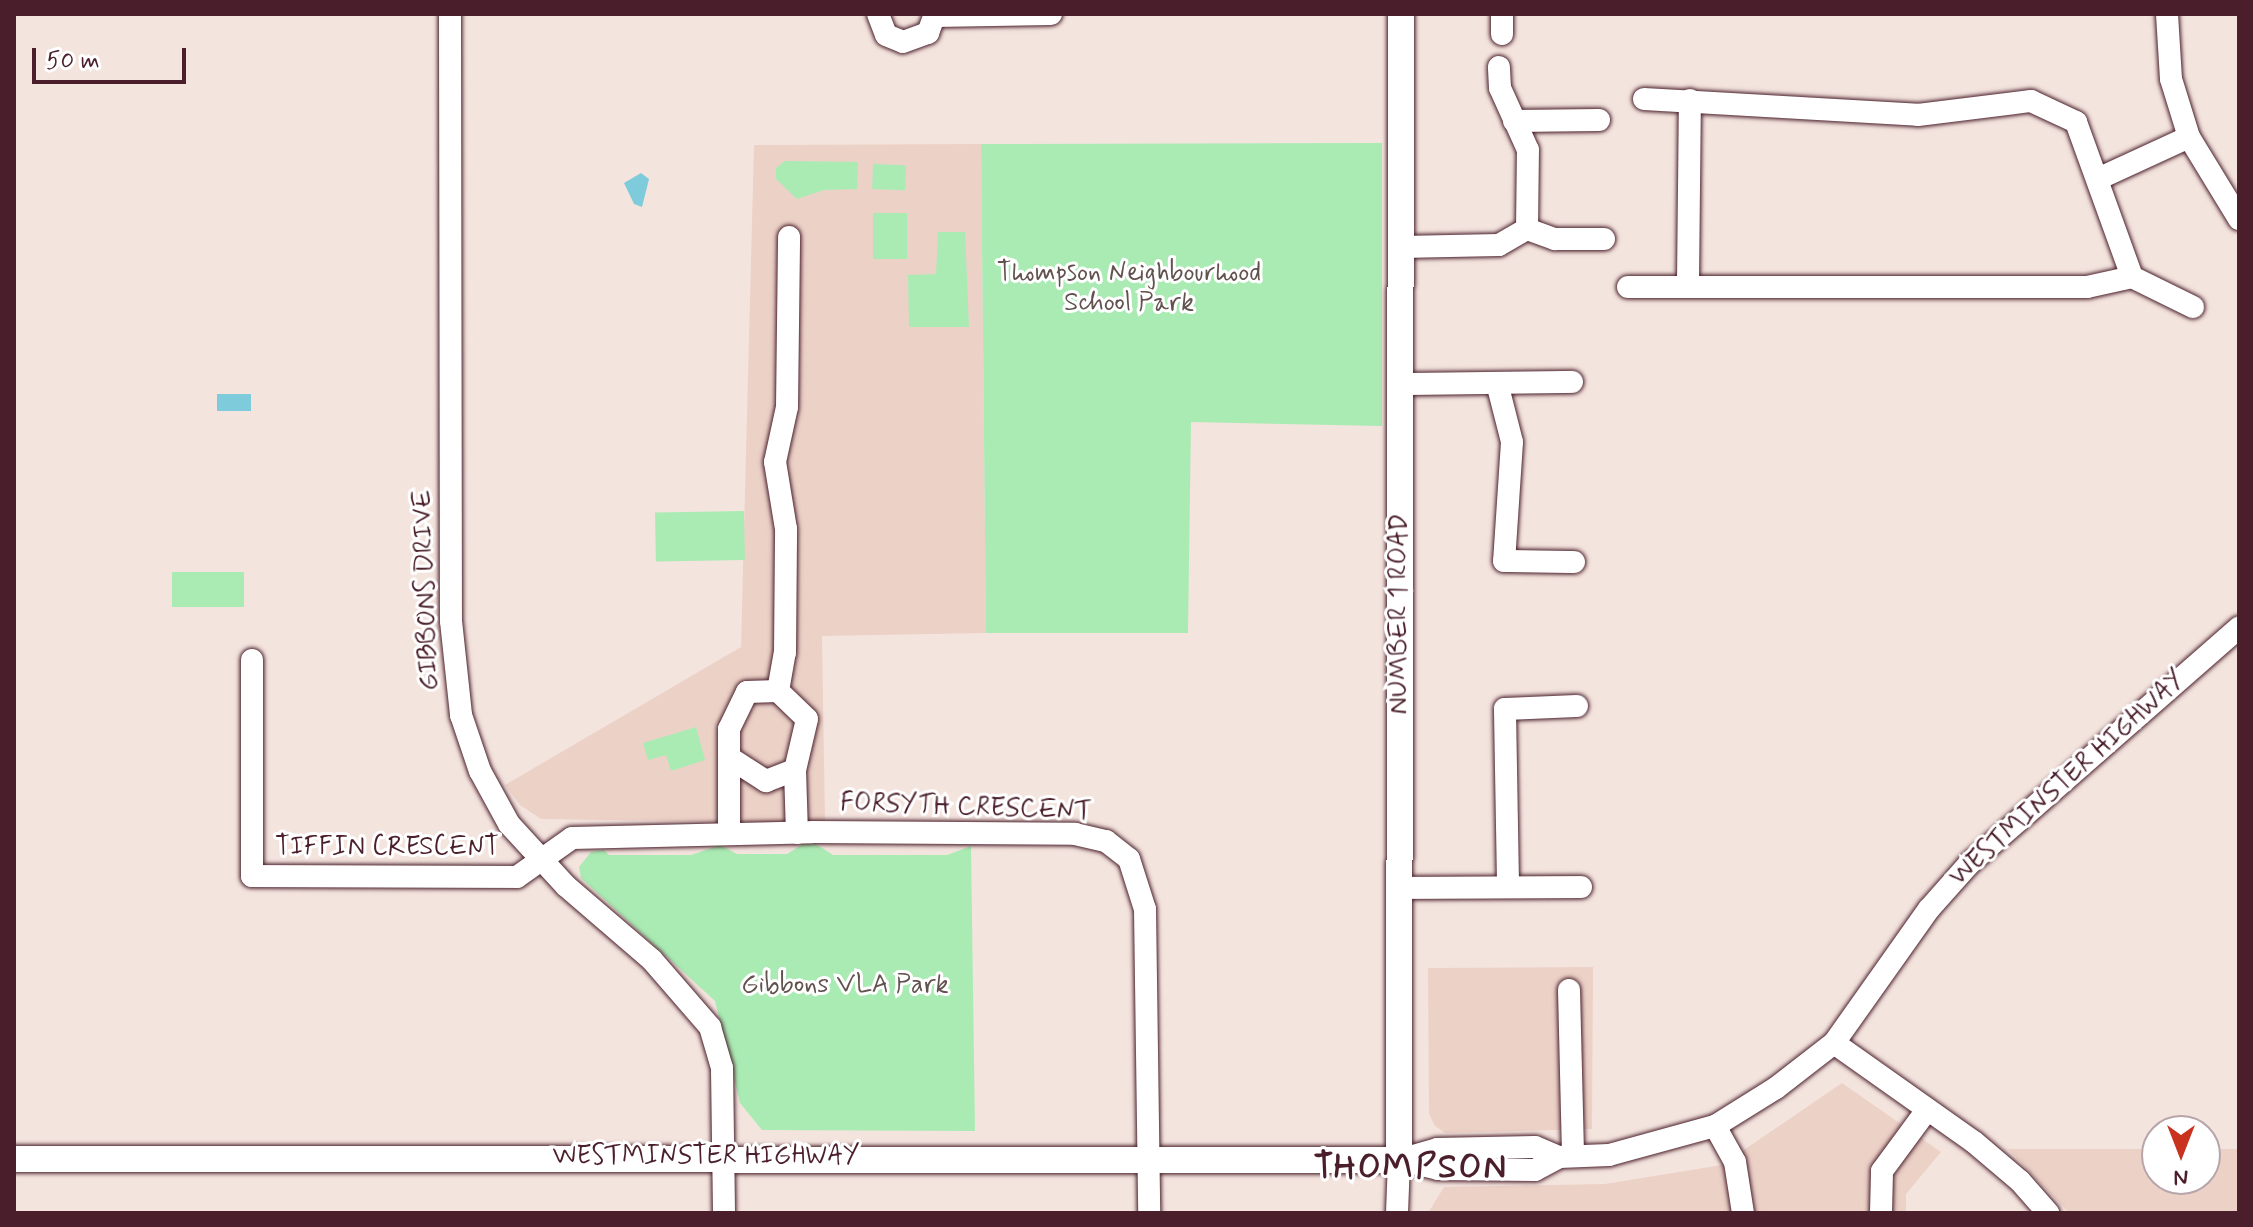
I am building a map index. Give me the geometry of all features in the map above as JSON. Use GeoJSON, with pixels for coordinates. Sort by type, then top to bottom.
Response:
{"type":"FeatureCollection","features":[{"type":"Feature","properties":{"kind":"main road","name":"NUMBER 1 ROAD"},"geometry":{"type":"LineString","coordinates":[[1399,1160],[1401,14]]}},
{"type":"Feature","properties":{"kind":"main road","name":"WESTMINSTER HIGHWAY"},"geometry":{"type":"LineString","coordinates":[[14,1159],[723,1157],[1399,1160]]}},
{"type":"Feature","properties":{"kind":"street","name":"GIBBONS DRIVE"},"geometry":{"type":"LineString","coordinates":[[450,14],[453,661],[461,715],[480,771],[509,824],[541,862],[652,960],[710,1027],[722,1068],[724,1213]]}},
{"type":"Feature","properties":{"kind":"street"},"geometry":{"type":"LineString","coordinates":[[878,14],[886,35],[903,42],[928,33],[935,15],[1051,14]]}},
{"type":"Feature","properties":{"kind":"street"},"geometry":{"type":"LineString","coordinates":[[2167,14],[2171,79],[2189,137],[2239,219]]}},
{"type":"Feature","properties":{"kind":"street"},"geometry":{"type":"LineString","coordinates":[[1499,67],[1500,88],[1528,150],[1527,229]]}},
{"type":"Feature","properties":{"kind":"street"},"geometry":{"type":"LineString","coordinates":[[1644,99],[1918,115],[2031,101],[2076,122],[2100,178],[2132,277]]}},
{"type":"Feature","properties":{"kind":"street"},"geometry":{"type":"LineString","coordinates":[[1688,283],[1690,100]]}},
{"type":"Feature","properties":{"kind":"street"},"geometry":{"type":"LineString","coordinates":[[1514,121],[1599,120]]}},
{"type":"Feature","properties":{"kind":"street"},"geometry":{"type":"LineString","coordinates":[[2100,178],[2189,137]]}},
{"type":"Feature","properties":{"kind":"street"},"geometry":{"type":"LineString","coordinates":[[1401,247],[1499,245],[1527,229],[1555,239],[1604,239]]}},
{"type":"Feature","properties":{"kind":"street"},"geometry":{"type":"LineString","coordinates":[[778,691],[785,653],[786,529],[775,462],[787,407],[789,237]]}},
{"type":"Feature","properties":{"kind":"street"},"geometry":{"type":"LineString","coordinates":[[1628,287],[1688,283],[2087,287],[2132,277],[2193,307]]}},
{"type":"Feature","properties":{"kind":"street"},"geometry":{"type":"LineString","coordinates":[[1400,384],[1572,382]]}},
{"type":"Feature","properties":{"kind":"street"},"geometry":{"type":"LineString","coordinates":[[1497,383],[1512,442],[1504,561],[1574,562]]}},
{"type":"Feature","properties":{"kind":"street","name":"WESTMINSTER HIGHWAY"},"geometry":{"type":"LineString","coordinates":[[1399,1160],[1437,1149],[1535,1147],[1566,1157],[1609,1155],[1715,1126],[1834,1043],[1929,909],[1969,864],[2239,628]]}},
{"type":"Feature","properties":{"kind":"street","name":"TIFFIN CRESCENT"},"geometry":{"type":"LineString","coordinates":[[252,660],[252,876],[517,877],[541,862]]}},
{"type":"Feature","properties":{"kind":"street"},"geometry":{"type":"LineString","coordinates":[[729,834],[729,729],[747,692],[778,691],[807,719],[795,770],[797,833]]}},
{"type":"Feature","properties":{"kind":"street"},"geometry":{"type":"LineString","coordinates":[[1508,883],[1505,709],[1577,706]]}},
{"type":"Feature","properties":{"kind":"street"},"geometry":{"type":"LineString","coordinates":[[730,758],[766,781],[795,770]]}},
{"type":"Feature","properties":{"kind":"street","name":"FORSYTH CRESCENT"},"geometry":{"type":"LineString","coordinates":[[541,862],[572,838],[797,833],[1075,834],[1106,841],[1129,859],[1140,879],[1145,909],[1149,1213]]}},
{"type":"Feature","properties":{"kind":"street"},"geometry":{"type":"LineString","coordinates":[[1400,888],[1472,891],[1508,883],[1581,887]]}},
{"type":"Feature","properties":{"kind":"street"},"geometry":{"type":"LineString","coordinates":[[1566,1157],[1569,990]]}},
{"type":"Feature","properties":{"kind":"street"},"geometry":{"type":"LineString","coordinates":[[1834,1043],[2020,1181],[2048,1213]]}},
{"type":"Feature","properties":{"kind":"street"},"geometry":{"type":"LineString","coordinates":[[1881,1213],[1882,1171],[1927,1110]]}},
{"type":"Feature","properties":{"kind":"street"},"geometry":{"type":"LineString","coordinates":[[1715,1126],[1739,1174],[1743,1213]]}},
{"type":"Feature","properties":{"kind":"street","name":"NUMBER 1 ROAD"},"geometry":{"type":"LineString","coordinates":[[1397,1213],[1399,1160]]}},
{"type":"Feature","properties":{"kind":"shaded area"},"geometry":{"type":"Polygon","coordinates":[[[981,144],[986,633],[822,636],[825,823],[541,819],[520,805],[505,785],[741,647],[754,145],[981,144]]]}},
{"type":"Feature","properties":{"kind":"shaded area"},"geometry":{"type":"Polygon","coordinates":[[[1593,967],[1592,1129],[1445,1133],[1435,1126],[1429,1114],[1428,968],[1593,967]]]}},
{"type":"Feature","properties":{"kind":"shaded area"},"geometry":{"type":"Polygon","coordinates":[[[1842,1083],[1941,1152],[1906,1194],[1906,1213],[1428,1213],[1444,1187],[1605,1184],[1722,1165],[1842,1083]]]}},
{"type":"Feature","properties":{"kind":"shaded area"},"geometry":{"type":"Polygon","coordinates":[[[2008,1149],[2141,1149],[2141,1195],[2221,1195],[2221,1149],[2239,1149],[2239,1213],[2069,1213],[2008,1149]]]}},
{"type":"Feature","properties":{"kind":"green space","name":"Thompson Neighbourhood School Park"},"geometry":{"type":"Polygon","coordinates":[[[1382,143],[1382,426],[1191,422],[1188,633],[986,633],[981,144],[1382,143]]]}},
{"type":"Feature","properties":{"kind":"green space"},"geometry":{"type":"Polygon","coordinates":[[[785,161],[858,162],[857,189],[824,190],[797,199],[776,179],[776,168],[785,161]]]}},
{"type":"Feature","properties":{"kind":"green space"},"geometry":{"type":"Polygon","coordinates":[[[873,164],[906,165],[905,190],[872,189],[873,164]]]}},
{"type":"Feature","properties":{"kind":"green space"},"geometry":{"type":"Polygon","coordinates":[[[873,213],[907,213],[907,259],[873,259],[873,213]]]}},
{"type":"Feature","properties":{"kind":"green space"},"geometry":{"type":"Polygon","coordinates":[[[938,232],[965,232],[969,327],[909,327],[908,275],[936,274],[938,232]]]}},
{"type":"Feature","properties":{"kind":"green space"},"geometry":{"type":"Polygon","coordinates":[[[744,511],[745,560],[656,562],[655,513],[744,511]]]}},
{"type":"Feature","properties":{"kind":"green space"},"geometry":{"type":"Polygon","coordinates":[[[172,572],[244,572],[244,607],[172,607],[172,572]]]}},
{"type":"Feature","properties":{"kind":"green space"},"geometry":{"type":"Polygon","coordinates":[[[696,727],[705,760],[671,771],[666,755],[648,760],[643,743],[696,727]]]}},
{"type":"Feature","properties":{"kind":"green space","name":"Gibbons VLA Park"},"geometry":{"type":"Polygon","coordinates":[[[803,844],[816,844],[833,855],[947,855],[971,846],[975,1131],[762,1130],[740,1103],[715,1001],[581,878],[579,867],[591,852],[604,850],[609,855],[691,855],[720,845],[737,854],[787,854],[803,844]]]}},
{"type":"Feature","properties":{"kind":"water"},"geometry":{"type":"Polygon","coordinates":[[[641,173],[649,179],[642,207],[634,204],[624,183],[641,173]]]}},
{"type":"Feature","properties":{"kind":"water"},"geometry":{"type":"Polygon","coordinates":[[[217,394],[251,394],[251,411],[217,411],[217,394]]]}},
{"type":"Feature","properties":{"kind":"district","name":"THOMPSON"},"geometry":{"type":"Point","coordinates":[1411,1168]}}]}
